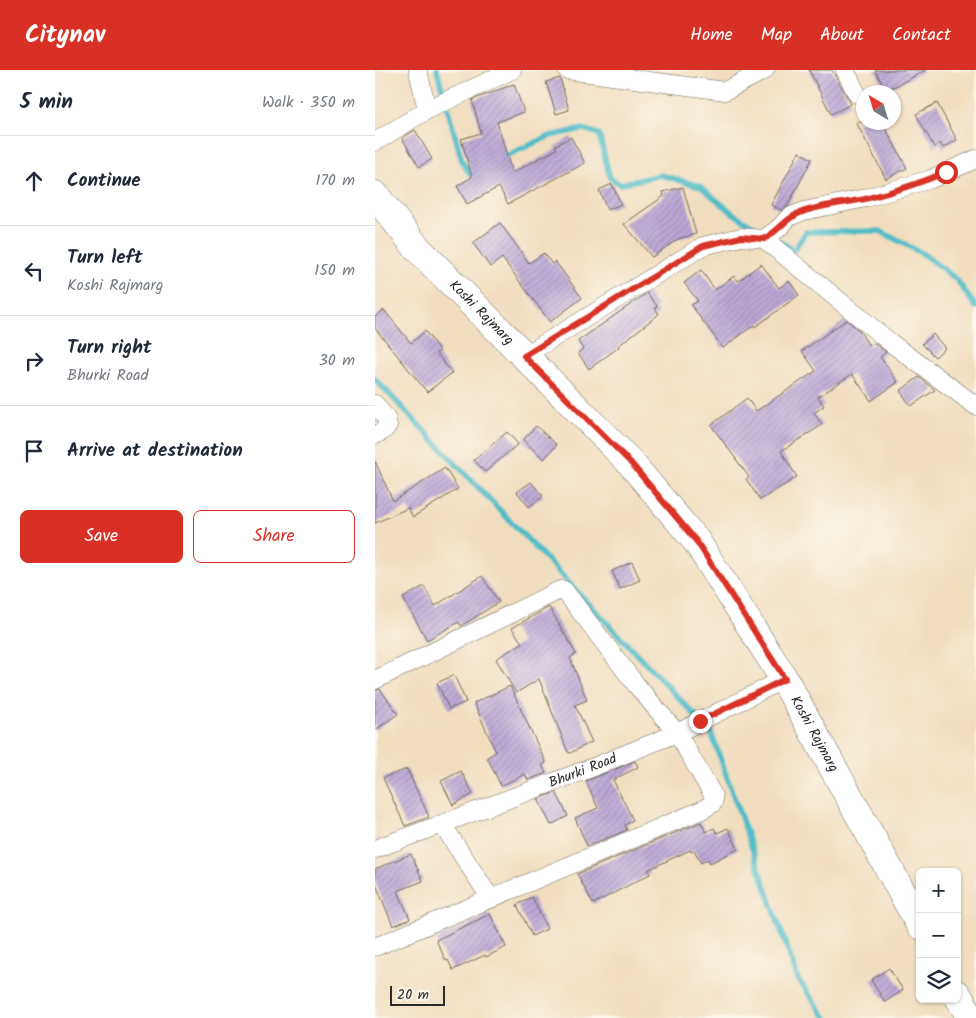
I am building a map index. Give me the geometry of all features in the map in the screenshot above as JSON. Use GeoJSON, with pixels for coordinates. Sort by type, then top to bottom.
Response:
{"type":"FeatureCollection","features":[{"type":"Feature","properties":{"kind":"main road","name":"Koshi Rajmarg"},"geometry":{"type":"LineString","coordinates":[[375,194],[417,248],[630,462],[697,542],[785,679],[916,918]]}},
{"type":"Feature","properties":{"kind":"main road"},"geometry":{"type":"LineString","coordinates":[[961,1001],[971,1018]]}},
{"type":"Feature","properties":{"kind":"street"},"geometry":{"type":"LineString","coordinates":[[418,70],[440,103]]}},
{"type":"Feature","properties":{"kind":"street"},"geometry":{"type":"LineString","coordinates":[[375,142],[440,103],[512,70]]}},
{"type":"Feature","properties":{"kind":"street"},"geometry":{"type":"LineString","coordinates":[[567,70],[725,91],[765,70]]}},
{"type":"Feature","properties":{"kind":"street"},"geometry":{"type":"LineString","coordinates":[[845,70],[856,92]]}},
{"type":"Feature","properties":{"kind":"street"},"geometry":{"type":"LineString","coordinates":[[524,356],[703,246],[741,237],[771,235],[789,217],[804,211],[866,198],[931,179],[976,158]]}},
{"type":"Feature","properties":{"kind":"street"},"geometry":{"type":"LineString","coordinates":[[771,235],[891,343],[976,406]]}},
{"type":"Feature","properties":{"kind":"street"},"geometry":{"type":"LineString","coordinates":[[375,404],[386,418],[388,425],[383,431],[375,435]]}},
{"type":"Feature","properties":{"kind":"street"},"geometry":{"type":"LineString","coordinates":[[375,680],[560,590],[564,590],[637,686],[683,730],[713,795],[713,803],[704,809],[375,947]]}},
{"type":"Feature","properties":{"kind":"street","name":"Bhurki Road"},"geometry":{"type":"LineString","coordinates":[[375,849],[591,768],[683,730],[785,679]]}},
{"type":"Feature","properties":{"kind":"street"},"geometry":{"type":"LineString","coordinates":[[442,824],[491,899]]}},
{"type":"Feature","properties":{"kind":"building"},"geometry":{"type":"Polygon","coordinates":[[[809,70],[832,70],[851,104],[831,114],[809,70]]]}},
{"type":"Feature","properties":{"kind":"building"},"geometry":{"type":"Polygon","coordinates":[[[875,70],[926,70],[897,85],[883,85],[875,70]]]}},
{"type":"Feature","properties":{"kind":"building"},"geometry":{"type":"Polygon","coordinates":[[[560,78],[569,110],[556,114],[546,82],[560,78]]]}},
{"type":"Feature","properties":{"kind":"building"},"geometry":{"type":"Polygon","coordinates":[[[514,84],[524,112],[497,122],[512,173],[557,149],[555,146],[571,137],[585,163],[508,204],[499,187],[467,204],[457,186],[472,177],[461,139],[481,133],[472,100],[514,84]]]}},
{"type":"Feature","properties":{"kind":"building"},"geometry":{"type":"Polygon","coordinates":[[[937,103],[957,140],[943,148],[940,143],[934,147],[916,114],[937,103]]]}},
{"type":"Feature","properties":{"kind":"building"},"geometry":{"type":"Polygon","coordinates":[[[415,130],[432,159],[419,167],[402,138],[415,130]]]}},
{"type":"Feature","properties":{"kind":"building"},"geometry":{"type":"Polygon","coordinates":[[[860,130],[886,130],[907,168],[886,179],[860,130]]]}},
{"type":"Feature","properties":{"kind":"building"},"geometry":{"type":"Polygon","coordinates":[[[799,152],[812,159],[787,207],[781,210],[771,205],[799,152]]]}},
{"type":"Feature","properties":{"kind":"building"},"geometry":{"type":"Polygon","coordinates":[[[612,184],[621,204],[607,210],[599,190],[612,184]]]}},
{"type":"Feature","properties":{"kind":"building"},"geometry":{"type":"Polygon","coordinates":[[[683,187],[696,234],[678,239],[652,257],[624,224],[664,196],[663,192],[683,187]]]}},
{"type":"Feature","properties":{"kind":"building"},"geometry":{"type":"Polygon","coordinates":[[[500,223],[529,263],[544,253],[552,264],[555,261],[582,298],[550,322],[502,258],[490,267],[473,243],[500,223]]]}},
{"type":"Feature","properties":{"kind":"building"},"geometry":{"type":"Polygon","coordinates":[[[761,264],[779,288],[789,281],[799,295],[723,348],[691,305],[698,301],[684,283],[701,270],[715,290],[734,276],[738,281],[761,264]]]}},
{"type":"Feature","properties":{"kind":"building"},"geometry":{"type":"Polygon","coordinates":[[[647,293],[657,306],[655,308],[659,314],[589,369],[578,353],[583,349],[578,341],[647,293]]]}},
{"type":"Feature","properties":{"kind":"building"},"geometry":{"type":"Polygon","coordinates":[[[384,310],[411,343],[425,331],[440,351],[436,353],[452,373],[427,392],[375,328],[375,317],[384,310]]]}},
{"type":"Feature","properties":{"kind":"building"},"geometry":{"type":"Polygon","coordinates":[[[846,320],[859,330],[869,346],[874,343],[886,352],[880,357],[898,382],[871,401],[852,374],[818,397],[824,406],[814,413],[822,425],[781,451],[797,477],[760,500],[746,479],[749,477],[711,425],[747,398],[756,411],[816,371],[802,351],[846,320]]]}},
{"type":"Feature","properties":{"kind":"building"},"geometry":{"type":"Polygon","coordinates":[[[933,334],[945,348],[935,357],[922,344],[933,334]]]}},
{"type":"Feature","properties":{"kind":"building"},"geometry":{"type":"Polygon","coordinates":[[[919,377],[935,390],[911,406],[900,391],[919,377]]]}},
{"type":"Feature","properties":{"kind":"building"},"geometry":{"type":"Polygon","coordinates":[[[536,426],[557,445],[544,459],[523,440],[536,426]]]}},
{"type":"Feature","properties":{"kind":"building"},"geometry":{"type":"Polygon","coordinates":[[[507,432],[518,444],[485,472],[474,460],[507,432]]]}},
{"type":"Feature","properties":{"kind":"building"},"geometry":{"type":"Polygon","coordinates":[[[375,461],[393,501],[445,468],[458,489],[413,517],[408,508],[375,523],[375,461]]]}},
{"type":"Feature","properties":{"kind":"building"},"geometry":{"type":"Polygon","coordinates":[[[531,482],[543,496],[529,507],[517,492],[531,482]]]}},
{"type":"Feature","properties":{"kind":"building"},"geometry":{"type":"Polygon","coordinates":[[[632,562],[640,580],[620,589],[612,571],[632,562]]]}},
{"type":"Feature","properties":{"kind":"building"},"geometry":{"type":"Polygon","coordinates":[[[482,576],[499,602],[461,626],[459,622],[427,640],[403,598],[424,586],[435,606],[482,576]]]}},
{"type":"Feature","properties":{"kind":"building"},"geometry":{"type":"Polygon","coordinates":[[[549,607],[576,654],[570,658],[587,700],[575,705],[592,742],[570,753],[539,679],[516,693],[496,659],[522,643],[512,628],[549,607]]]}},
{"type":"Feature","properties":{"kind":"building"},"geometry":{"type":"Polygon","coordinates":[[[454,675],[466,702],[449,709],[437,683],[454,675]]]}},
{"type":"Feature","properties":{"kind":"building"},"geometry":{"type":"Polygon","coordinates":[[[510,686],[546,763],[542,765],[546,773],[528,780],[525,774],[501,786],[487,757],[496,752],[474,703],[510,686]]]}},
{"type":"Feature","properties":{"kind":"building"},"geometry":{"type":"Polygon","coordinates":[[[380,689],[398,714],[375,730],[375,691],[380,689]]]}},
{"type":"Feature","properties":{"kind":"building"},"geometry":{"type":"Polygon","coordinates":[[[635,761],[638,767],[613,780],[633,820],[625,825],[627,830],[587,846],[575,818],[598,808],[586,781],[635,761]]]}},
{"type":"Feature","properties":{"kind":"building"},"geometry":{"type":"Polygon","coordinates":[[[407,769],[429,817],[405,826],[383,778],[407,769]]]}},
{"type":"Feature","properties":{"kind":"building"},"geometry":{"type":"Polygon","coordinates":[[[461,771],[473,794],[453,805],[441,781],[461,771]]]}},
{"type":"Feature","properties":{"kind":"building"},"geometry":{"type":"Polygon","coordinates":[[[556,792],[568,816],[551,825],[538,799],[556,792]]]}},
{"type":"Feature","properties":{"kind":"building"},"geometry":{"type":"Polygon","coordinates":[[[701,822],[706,832],[714,828],[717,833],[728,828],[738,849],[710,863],[708,859],[701,863],[694,850],[691,852],[690,850],[648,870],[650,874],[593,904],[577,874],[701,822]]]}},
{"type":"Feature","properties":{"kind":"building"},"geometry":{"type":"Polygon","coordinates":[[[411,854],[423,881],[398,891],[410,919],[393,926],[375,882],[375,869],[411,854]]]}},
{"type":"Feature","properties":{"kind":"building"},"geometry":{"type":"Polygon","coordinates":[[[532,897],[547,929],[532,936],[517,905],[532,897]]]}},
{"type":"Feature","properties":{"kind":"building"},"geometry":{"type":"Polygon","coordinates":[[[490,914],[506,947],[453,970],[448,960],[446,961],[436,940],[490,914]]]}},
{"type":"Feature","properties":{"kind":"building"},"geometry":{"type":"Polygon","coordinates":[[[889,968],[903,990],[885,1002],[871,980],[889,968]]]}},
{"type":"Feature","properties":{"kind":"waterway"},"geometry":{"type":"LineString","coordinates":[[437,70],[462,161],[470,174],[477,171]]}},
{"type":"Feature","properties":{"kind":"waterway"},"geometry":{"type":"LineString","coordinates":[[501,158],[550,136],[583,129],[599,134],[610,178],[620,184],[661,175],[700,186],[734,214],[765,233]]}},
{"type":"Feature","properties":{"kind":"waterway"},"geometry":{"type":"LineString","coordinates":[[779,241],[794,250],[806,232],[880,231],[923,254],[956,279],[976,307]]}},
{"type":"Feature","properties":{"kind":"waterway"},"geometry":{"type":"LineString","coordinates":[[375,379],[711,732],[798,979],[826,1018]]}},
{"type":"Feature","properties":{"kind":"route"},"geometry":{"type":"LineString","coordinates":[[700,721],[785,679],[697,542],[630,462],[524,356],[703,246],[741,237],[764,239],[769,237],[789,217],[804,211],[866,198],[931,179],[946,172]]}}]}
